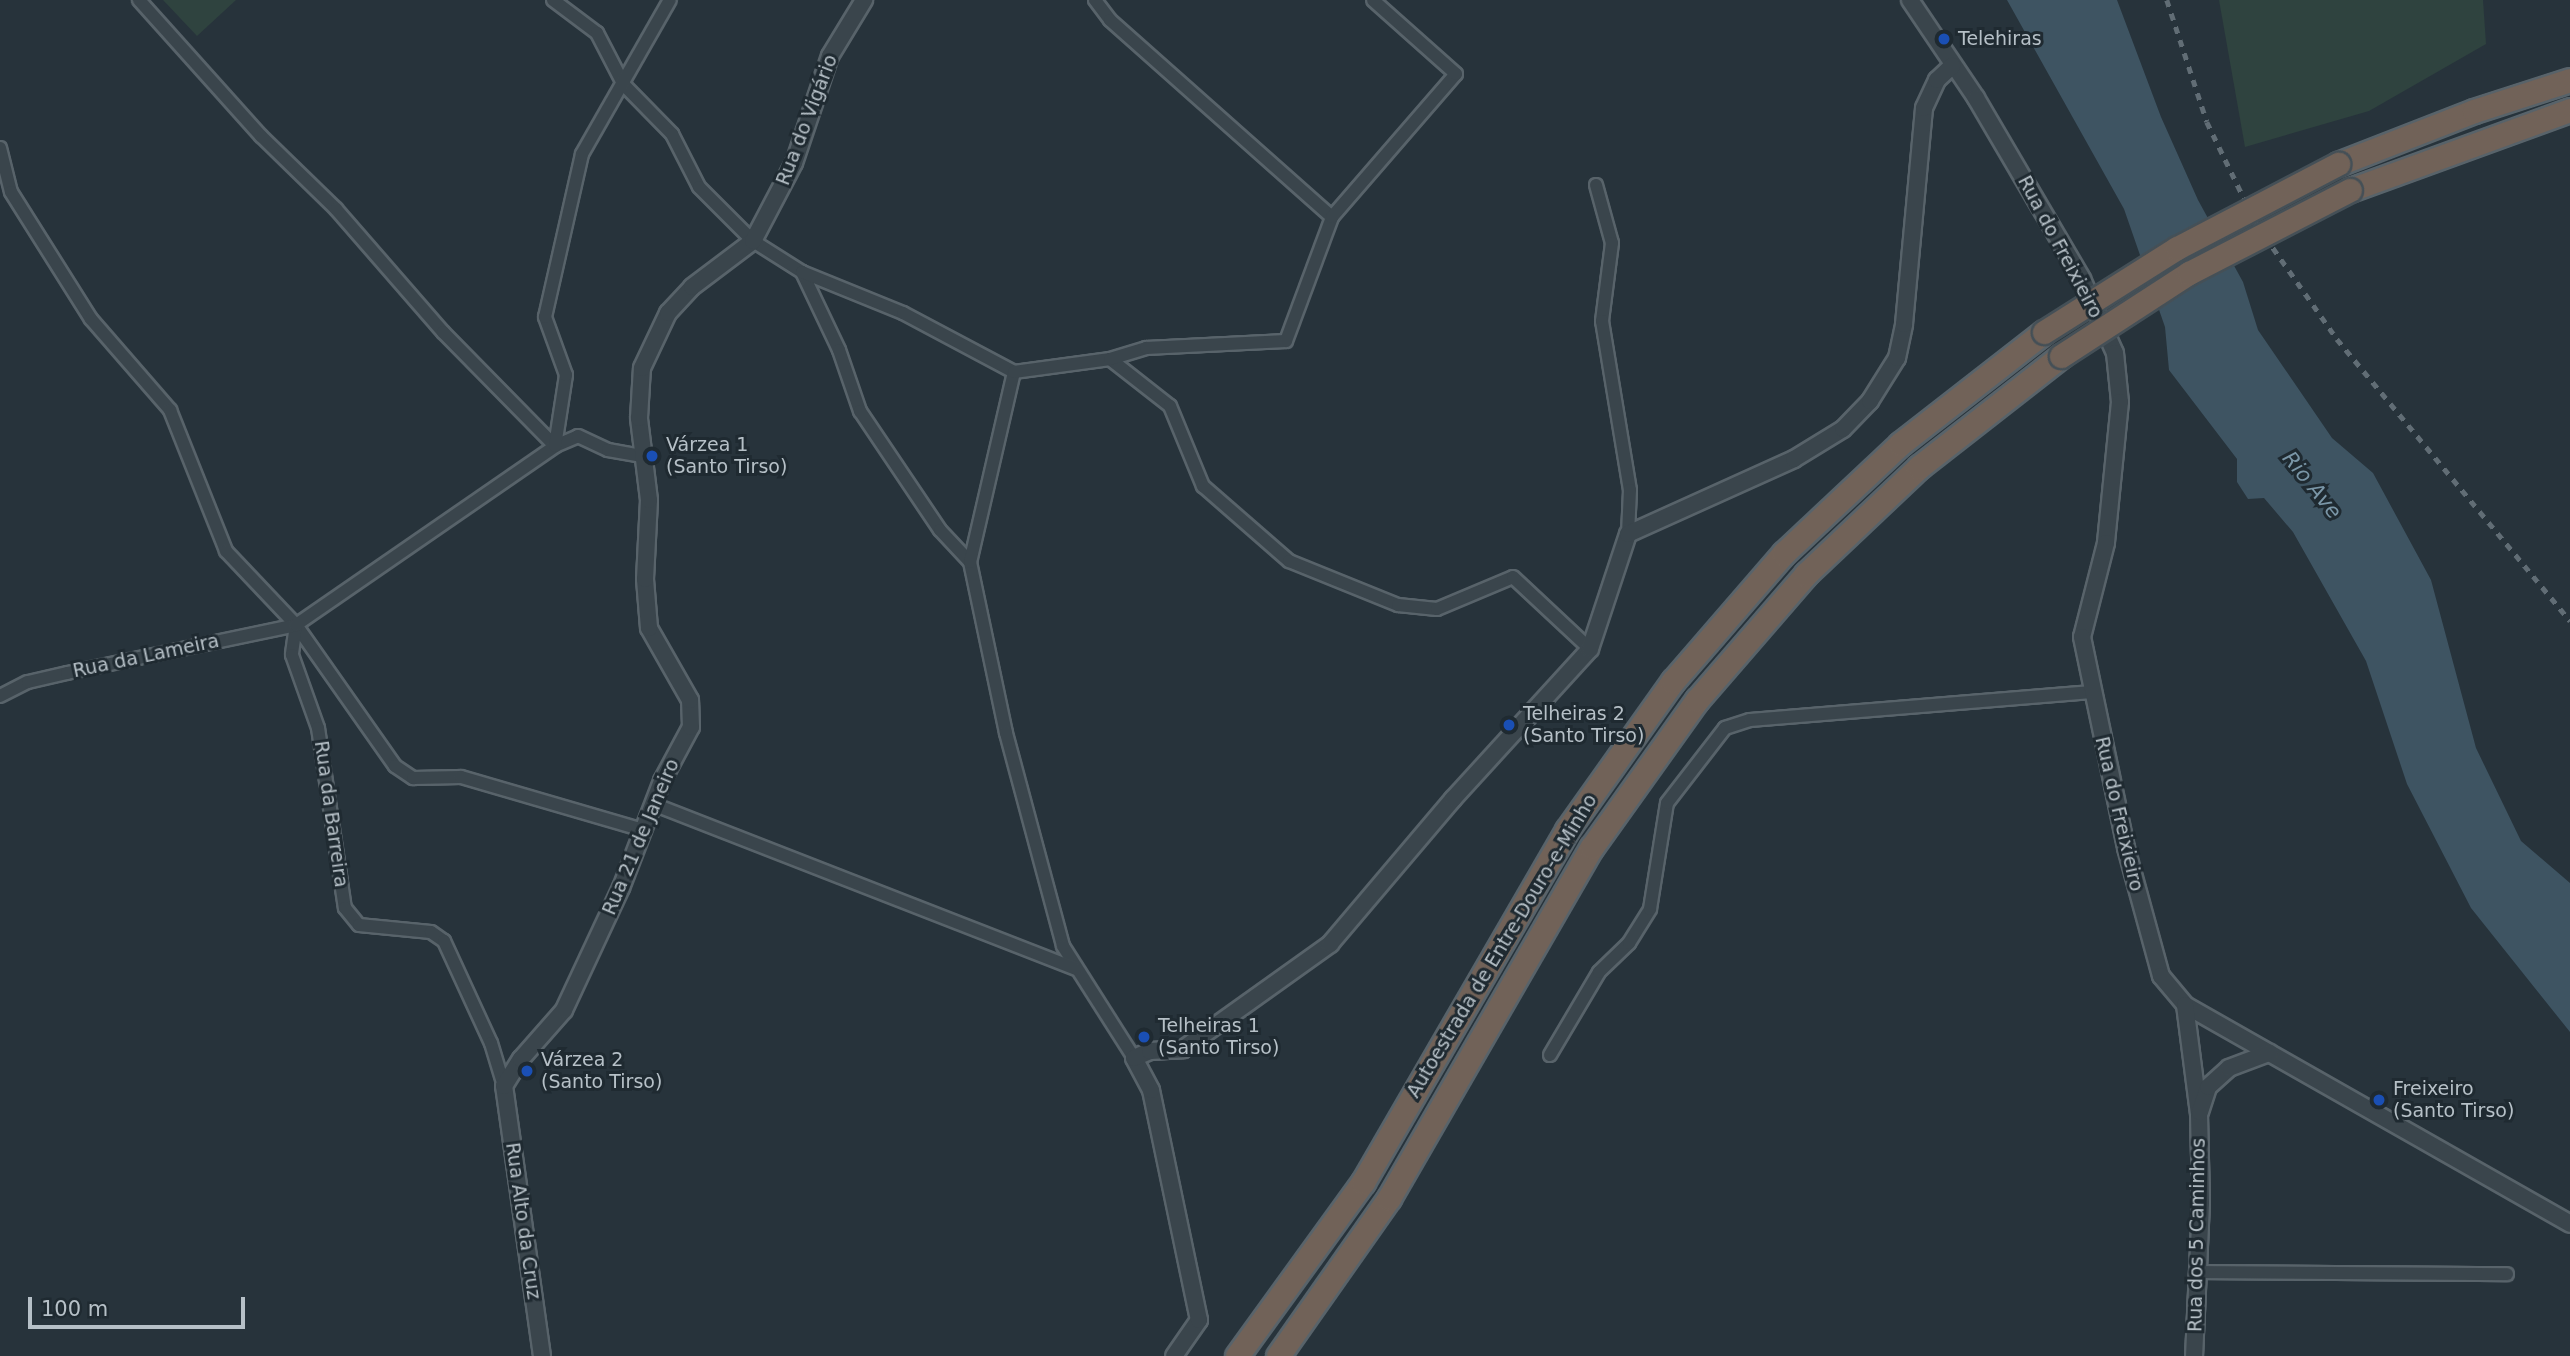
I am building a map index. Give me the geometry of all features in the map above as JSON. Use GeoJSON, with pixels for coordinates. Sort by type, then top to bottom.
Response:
{"type":"FeatureCollection","features":[{"type":"Feature","properties":{"kind":"highway","name":"Autoestrada de Entre-Douro-e-Minho"},"geometry":{"type":"LineString","coordinates":[[1237,1356],[1363,1182],[1567,830],[1673,681],[1784,553],[1900,444],[2045,332],[2177,248],[2338,164],[2474,111],[2570,80]]}},
{"type":"Feature","properties":{"kind":"highway","name":"Autoestrada de Entre-Douro-e-Minho"},"geometry":{"type":"LineString","coordinates":[[1278,1356],[1389,1198],[1592,847],[1697,700],[1806,574],[1919,467],[2060,356],[2189,273],[2350,190],[2570,110]]}},
{"type":"Feature","properties":{"kind":"street"},"geometry":{"type":"LineString","coordinates":[[139,0],[261,136],[336,209],[443,332],[555,446]]}},
{"type":"Feature","properties":{"kind":"street"},"geometry":{"type":"LineString","coordinates":[[553,0],[597,33],[624,85],[672,134],[699,187],[753,241],[802,272],[903,313],[1014,372],[1110,359],[1146,348],[1286,341],[1332,217],[1456,74],[1373,0]]}},
{"type":"Feature","properties":{"kind":"street"},"geometry":{"type":"LineString","coordinates":[[555,446],[566,375],[545,317],[582,154],[624,85],[670,0]]}},
{"type":"Feature","properties":{"kind":"street","name":"Rua do Vigário"},"geometry":{"type":"LineString","coordinates":[[753,241],[794,163],[830,57],[864,0]]}},
{"type":"Feature","properties":{"kind":"street"},"geometry":{"type":"LineString","coordinates":[[1095,0],[1110,20],[1332,217]]}},
{"type":"Feature","properties":{"kind":"street","name":"Rua do Freixieiro"},"geometry":{"type":"LineString","coordinates":[[1910,0],[1976,98],[2082,279],[2115,354],[2120,402],[2106,543],[2082,637],[2092,692],[2152,950],[2161,976],[2185,1005]]}},
{"type":"Feature","properties":{"kind":"street"},"geometry":{"type":"LineString","coordinates":[[1628,534],[1794,459],[1843,429],[1870,401],[1897,358],[1904,324],[1924,108],[1937,80],[1952,66]]}},
{"type":"Feature","properties":{"kind":"street"},"geometry":{"type":"LineString","coordinates":[[0,148],[11,192],[91,318],[170,410],[226,551],[296,625],[385,753],[413,778],[461,777],[643,831]]}},
{"type":"Feature","properties":{"kind":"street"},"geometry":{"type":"LineString","coordinates":[[1134,1058],[1150,1051],[1183,1049],[1330,944],[1453,799],[1590,649],[1628,534],[1630,490],[1602,321],[1612,243],[1596,185]]}},
{"type":"Feature","properties":{"kind":"street","name":"Rua 21 de Janeiro"},"geometry":{"type":"LineString","coordinates":[[505,1086],[529,1048],[564,1010],[653,804],[691,727],[690,701],[649,628],[645,579],[649,500],[642,456],[642,368],[668,313],[692,287],[753,241]]}},
{"type":"Feature","properties":{"kind":"street"},"geometry":{"type":"LineString","coordinates":[[802,272],[839,350],[860,411],[940,530],[970,562]]}},
{"type":"Feature","properties":{"kind":"street"},"geometry":{"type":"LineString","coordinates":[[1110,359],[1170,406],[1203,486],[1289,561],[1398,605],[1437,609],[1513,578],[1590,649]]}},
{"type":"Feature","properties":{"kind":"street"},"geometry":{"type":"LineString","coordinates":[[1014,372],[970,562],[1010,745],[1063,946],[1134,1058],[1151,1090],[1199,1320],[1174,1356]]}},
{"type":"Feature","properties":{"kind":"street"},"geometry":{"type":"LineString","coordinates":[[296,625],[555,446],[578,436],[607,450],[642,456]]}},
{"type":"Feature","properties":{"kind":"street","name":"Rua da Lameira"},"geometry":{"type":"LineString","coordinates":[[0,696],[28,682],[296,625]]}},
{"type":"Feature","properties":{"kind":"street","name":"Rua da Barreira"},"geometry":{"type":"LineString","coordinates":[[296,625],[292,655],[318,728],[345,908],[359,925],[431,932],[444,941],[491,1043],[505,1086]]}},
{"type":"Feature","properties":{"kind":"street"},"geometry":{"type":"LineString","coordinates":[[1550,1055],[1598,972],[1629,943],[1650,909],[1667,803],[1725,728],[1750,720],[2092,692]]}},
{"type":"Feature","properties":{"kind":"street"},"geometry":{"type":"LineString","coordinates":[[653,804],[1076,969]]}},
{"type":"Feature","properties":{"kind":"street"},"geometry":{"type":"LineString","coordinates":[[2185,1005],[2570,1224]]}},
{"type":"Feature","properties":{"kind":"street","name":"Rua dos 5 Caminhos"},"geometry":{"type":"LineString","coordinates":[[2185,1005],[2199,1114],[2199,1272],[2194,1356]]}},
{"type":"Feature","properties":{"kind":"street","name":"Rua dos 5 Caminhos"},"geometry":{"type":"LineString","coordinates":[[2199,1114],[2208,1087],[2229,1068],[2269,1054]]}},
{"type":"Feature","properties":{"kind":"street","name":"Rua Alto da Cruz"},"geometry":{"type":"LineString","coordinates":[[505,1086],[542,1356]]}},
{"type":"Feature","properties":{"kind":"street"},"geometry":{"type":"LineString","coordinates":[[2199,1272],[2507,1274]]}},
{"type":"Feature","properties":{"kind":"green space"},"geometry":{"type":"Polygon","coordinates":[[[163,0],[236,0],[197,36],[163,0]]]}},
{"type":"Feature","properties":{"kind":"green space"},"geometry":{"type":"Polygon","coordinates":[[[2219,0],[2483,0],[2486,44],[2369,111],[2245,147],[2219,0]]]}},
{"type":"Feature","properties":{"kind":"water","name":"Rio Ave"},"geometry":{"type":"Polygon","coordinates":[[[2007,0],[2117,0],[2161,117],[2198,200],[2243,282],[2258,330],[2332,438],[2373,473],[2431,580],[2476,748],[2521,841],[2570,883],[2570,1032],[2471,908],[2407,784],[2366,661],[2293,532],[2264,498],[2248,499],[2237,482],[2237,459],[2169,370],[2165,327],[2124,209],[2007,0]]]}},
{"type":"Feature","properties":{"kind":"railway"},"geometry":{"type":"LineString","coordinates":[[2167,0],[2207,122],[2257,225],[2337,339],[2570,621]]}},
{"type":"Feature","properties":{"kind":"place","name":"Telehiras"},"geometry":{"type":"Point","coordinates":[1944,39]}},
{"type":"Feature","properties":{"kind":"place","name":"Várzea 1 (Santo Tirso)"},"geometry":{"type":"Point","coordinates":[652,456]}},
{"type":"Feature","properties":{"kind":"place","name":"Telheiras 2 (Santo Tirso)"},"geometry":{"type":"Point","coordinates":[1509,725]}},
{"type":"Feature","properties":{"kind":"place","name":"Telheiras 1 (Santo Tirso)"},"geometry":{"type":"Point","coordinates":[1144,1037]}},
{"type":"Feature","properties":{"kind":"place","name":"Várzea 2 (Santo Tirso)"},"geometry":{"type":"Point","coordinates":[527,1071]}},
{"type":"Feature","properties":{"kind":"place","name":"Freixeiro (Santo Tirso)"},"geometry":{"type":"Point","coordinates":[2379,1100]}}]}
